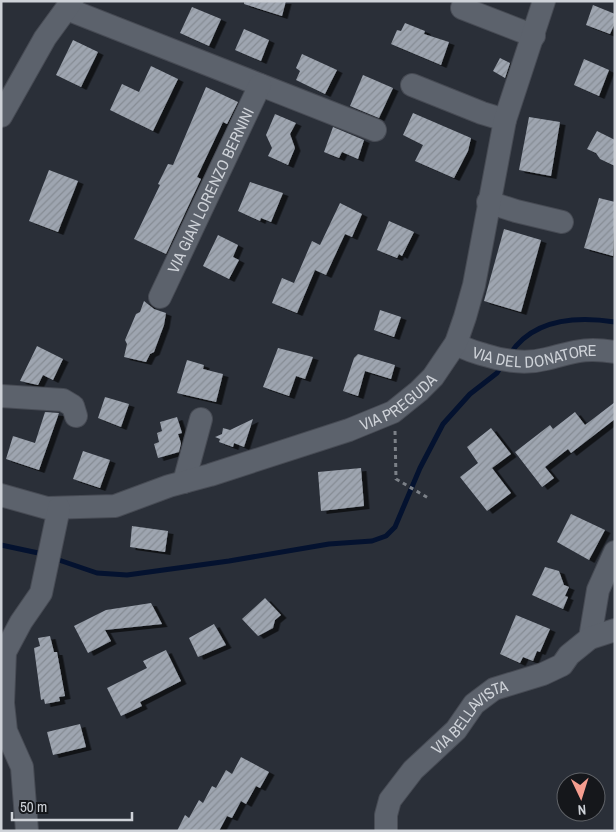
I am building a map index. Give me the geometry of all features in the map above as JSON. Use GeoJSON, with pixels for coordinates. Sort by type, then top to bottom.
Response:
{"type":"FeatureCollection","features":[{"type":"Feature","properties":{"kind":"street","name":"VIA PREGUDA"},"geometry":{"type":"LineString","coordinates":[[1,495],[31,504],[59,508],[115,506],[184,482],[349,430],[394,411],[433,377],[456,343],[474,285],[488,202],[505,120],[544,1]]}},
{"type":"Feature","properties":{"kind":"street"},"geometry":{"type":"LineString","coordinates":[[1,116],[45,38],[69,5],[260,85],[375,130]]}},
{"type":"Feature","properties":{"kind":"street"},"geometry":{"type":"LineString","coordinates":[[462,8],[534,36]]}},
{"type":"Feature","properties":{"kind":"street","name":"VIA GIAN LORENZO BERNINI"},"geometry":{"type":"LineString","coordinates":[[160,297],[260,85]]}},
{"type":"Feature","properties":{"kind":"street"},"geometry":{"type":"LineString","coordinates":[[412,85],[482,113],[505,120]]}},
{"type":"Feature","properties":{"kind":"street"},"geometry":{"type":"LineString","coordinates":[[488,202],[516,212],[562,222]]}},
{"type":"Feature","properties":{"kind":"street","name":"VIA DEL DONATORE"},"geometry":{"type":"LineString","coordinates":[[456,343],[463,348],[492,357],[518,362],[545,360],[590,348],[615,352]]}},
{"type":"Feature","properties":{"kind":"street"},"geometry":{"type":"LineString","coordinates":[[1,396],[63,400],[73,406],[76,416]]}},
{"type":"Feature","properties":{"kind":"street"},"geometry":{"type":"LineString","coordinates":[[184,482],[200,419]]}},
{"type":"Feature","properties":{"kind":"street"},"geometry":{"type":"LineString","coordinates":[[27,831],[22,767],[6,731],[3,703],[5,652],[21,622],[41,593],[59,508]]}},
{"type":"Feature","properties":{"kind":"street"},"geometry":{"type":"LineString","coordinates":[[615,552],[598,590],[590,638],[615,630]]}},
{"type":"Feature","properties":{"kind":"street","name":"VIA BELLAVISTA"},"geometry":{"type":"LineString","coordinates":[[386,831],[386,815],[390,800],[413,770],[456,730],[474,704],[494,689],[543,674],[562,665],[570,655],[590,638]]}},
{"type":"Feature","properties":{"kind":"path"},"geometry":{"type":"LineString","coordinates":[[394,411],[396,479],[430,499]]}},
{"type":"Feature","properties":{"kind":"building"},"geometry":{"type":"Polygon","coordinates":[[[244,1],[286,1],[282,16],[244,4],[244,1]]]}},
{"type":"Feature","properties":{"kind":"building"},"geometry":{"type":"Polygon","coordinates":[[[593,5],[615,14],[615,23],[610,34],[586,25],[593,5]]]}},
{"type":"Feature","properties":{"kind":"building"},"geometry":{"type":"Polygon","coordinates":[[[192,7],[221,19],[209,46],[180,33],[192,7]]]}},
{"type":"Feature","properties":{"kind":"building"},"geometry":{"type":"Polygon","coordinates":[[[405,23],[425,31],[424,34],[449,42],[441,65],[391,44],[397,30],[401,31],[405,23]]]}},
{"type":"Feature","properties":{"kind":"building"},"geometry":{"type":"Polygon","coordinates":[[[244,29],[269,40],[261,61],[235,50],[244,29]]]}},
{"type":"Feature","properties":{"kind":"building"},"geometry":{"type":"Polygon","coordinates":[[[73,40],[98,52],[81,87],[56,75],[73,40]]]}},
{"type":"Feature","properties":{"kind":"building"},"geometry":{"type":"Polygon","coordinates":[[[302,54],[337,70],[325,94],[296,80],[300,71],[296,68],[302,54]]]}},
{"type":"Feature","properties":{"kind":"building"},"geometry":{"type":"Polygon","coordinates":[[[500,58],[510,63],[505,78],[493,71],[500,58]]]}},
{"type":"Feature","properties":{"kind":"building"},"geometry":{"type":"Polygon","coordinates":[[[584,59],[609,70],[599,96],[574,85],[584,59]]]}},
{"type":"Feature","properties":{"kind":"building"},"geometry":{"type":"Polygon","coordinates":[[[151,66],[178,79],[153,131],[110,110],[122,84],[139,92],[151,66]]]}},
{"type":"Feature","properties":{"kind":"building"},"geometry":{"type":"Polygon","coordinates":[[[363,75],[393,88],[379,118],[350,106],[363,75]]]}},
{"type":"Feature","properties":{"kind":"building"},"geometry":{"type":"Polygon","coordinates":[[[206,87],[238,102],[227,124],[223,122],[197,177],[201,179],[166,254],[134,239],[168,164],[173,165],[206,87]]]}},
{"type":"Feature","properties":{"kind":"building"},"geometry":{"type":"Polygon","coordinates":[[[413,113],[471,138],[468,151],[454,178],[415,161],[423,145],[403,135],[413,113]]]}},
{"type":"Feature","properties":{"kind":"building"},"geometry":{"type":"Polygon","coordinates":[[[275,114],[296,123],[290,134],[295,148],[288,165],[268,156],[272,148],[266,135],[275,114]]]}},
{"type":"Feature","properties":{"kind":"building"},"geometry":{"type":"Polygon","coordinates":[[[529,117],[560,122],[551,176],[519,170],[529,117]]]}},
{"type":"Feature","properties":{"kind":"building"},"geometry":{"type":"Polygon","coordinates":[[[333,127],[364,140],[358,159],[342,152],[339,158],[324,152],[333,127]]]}},
{"type":"Feature","properties":{"kind":"building"},"geometry":{"type":"Polygon","coordinates":[[[597,131],[615,140],[615,166],[600,159],[596,153],[587,149],[597,131]]]}},
{"type":"Feature","properties":{"kind":"building"},"geometry":{"type":"Polygon","coordinates":[[[49,170],[78,181],[58,232],[29,221],[49,170]]]}},
{"type":"Feature","properties":{"kind":"building"},"geometry":{"type":"Polygon","coordinates":[[[250,182],[283,193],[271,222],[261,218],[260,221],[238,211],[250,182]]]}},
{"type":"Feature","properties":{"kind":"building"},"geometry":{"type":"Polygon","coordinates":[[[599,198],[615,202],[613,256],[584,248],[599,198]]]}},
{"type":"Feature","properties":{"kind":"building"},"geometry":{"type":"Polygon","coordinates":[[[340,203],[362,214],[352,237],[345,234],[326,275],[315,270],[297,313],[272,303],[282,278],[294,283],[312,241],[320,245],[340,203]]]}},
{"type":"Feature","properties":{"kind":"building"},"geometry":{"type":"Polygon","coordinates":[[[389,221],[414,232],[402,256],[399,254],[397,258],[377,250],[389,221]]]}},
{"type":"Feature","properties":{"kind":"building"},"geometry":{"type":"Polygon","coordinates":[[[504,229],[541,240],[521,312],[484,301],[504,229]]]}},
{"type":"Feature","properties":{"kind":"building"},"geometry":{"type":"Polygon","coordinates":[[[218,235],[238,245],[233,257],[239,260],[229,279],[203,266],[218,235]]]}},
{"type":"Feature","properties":{"kind":"building"},"geometry":{"type":"Polygon","coordinates":[[[144,301],[154,309],[166,313],[164,325],[154,352],[150,354],[146,362],[124,357],[127,344],[125,340],[144,301]]]}},
{"type":"Feature","properties":{"kind":"building"},"geometry":{"type":"Polygon","coordinates":[[[380,310],[401,317],[394,337],[374,330],[380,310]]]}},
{"type":"Feature","properties":{"kind":"building"},"geometry":{"type":"Polygon","coordinates":[[[37,346],[63,359],[53,380],[43,375],[38,385],[20,381],[37,346]]]}},
{"type":"Feature","properties":{"kind":"building"},"geometry":{"type":"Polygon","coordinates":[[[278,348],[313,357],[305,379],[296,376],[289,396],[263,387],[278,348]]]}},
{"type":"Feature","properties":{"kind":"building"},"geometry":{"type":"Polygon","coordinates":[[[358,354],[395,365],[391,379],[365,371],[358,396],[343,391],[354,358],[358,354]]]}},
{"type":"Feature","properties":{"kind":"building"},"geometry":{"type":"Polygon","coordinates":[[[187,360],[204,365],[203,369],[223,374],[216,402],[177,393],[187,360]]]}},
{"type":"Feature","properties":{"kind":"building"},"geometry":{"type":"Polygon","coordinates":[[[105,397],[129,404],[121,427],[98,418],[105,397]]]}},
{"type":"Feature","properties":{"kind":"building"},"geometry":{"type":"Polygon","coordinates":[[[615,402],[615,419],[571,453],[568,449],[545,467],[554,478],[542,487],[515,452],[550,425],[553,429],[575,412],[585,425],[615,402]]]}},
{"type":"Feature","properties":{"kind":"building"},"geometry":{"type":"Polygon","coordinates":[[[45,412],[59,413],[39,470],[6,459],[13,436],[35,443],[45,412]]]}},
{"type":"Feature","properties":{"kind":"building"},"geometry":{"type":"Polygon","coordinates":[[[177,417],[182,433],[178,434],[181,443],[179,452],[158,458],[154,444],[159,442],[157,433],[162,431],[160,422],[177,417]]]}},
{"type":"Feature","properties":{"kind":"building"},"geometry":{"type":"Polygon","coordinates":[[[253,419],[244,447],[234,443],[233,447],[219,442],[220,439],[215,437],[222,434],[223,428],[230,430],[253,419]]]}},
{"type":"Feature","properties":{"kind":"building"},"geometry":{"type":"Polygon","coordinates":[[[491,428],[511,454],[492,468],[511,493],[487,511],[460,477],[478,463],[467,447],[491,428]]]}},
{"type":"Feature","properties":{"kind":"building"},"geometry":{"type":"Polygon","coordinates":[[[83,451],[110,460],[100,488],[73,479],[83,451]]]}},
{"type":"Feature","properties":{"kind":"building"},"geometry":{"type":"Polygon","coordinates":[[[361,468],[364,506],[321,511],[318,472],[361,468]]]}},
{"type":"Feature","properties":{"kind":"building"},"geometry":{"type":"Polygon","coordinates":[[[571,514],[605,530],[589,560],[557,542],[571,514]]]}},
{"type":"Feature","properties":{"kind":"building"},"geometry":{"type":"Polygon","coordinates":[[[132,526],[168,531],[165,552],[130,547],[132,526]]]}},
{"type":"Feature","properties":{"kind":"building"},"geometry":{"type":"Polygon","coordinates":[[[545,567],[559,571],[564,585],[569,587],[565,596],[568,597],[563,609],[532,595],[545,567]]]}},
{"type":"Feature","properties":{"kind":"building"},"geometry":{"type":"Polygon","coordinates":[[[265,598],[281,615],[275,620],[273,628],[258,636],[242,619],[265,598]]]}},
{"type":"Feature","properties":{"kind":"building"},"geometry":{"type":"Polygon","coordinates":[[[151,603],[162,624],[105,630],[111,641],[88,653],[74,626],[106,610],[151,603]]]}},
{"type":"Feature","properties":{"kind":"building"},"geometry":{"type":"Polygon","coordinates":[[[516,615],[550,629],[540,652],[537,651],[533,661],[523,657],[520,663],[500,654],[516,615]]]}},
{"type":"Feature","properties":{"kind":"building"},"geometry":{"type":"Polygon","coordinates":[[[214,624],[226,645],[198,657],[189,638],[214,624]]]}},
{"type":"Feature","properties":{"kind":"building"},"geometry":{"type":"Polygon","coordinates":[[[50,636],[54,652],[57,652],[65,696],[59,697],[60,701],[45,704],[44,699],[41,700],[34,648],[40,646],[38,638],[50,636]]]}},
{"type":"Feature","properties":{"kind":"building"},"geometry":{"type":"Polygon","coordinates":[[[166,650],[181,681],[140,702],[142,706],[121,716],[107,688],[147,668],[143,661],[166,650]]]}},
{"type":"Feature","properties":{"kind":"building"},"geometry":{"type":"Polygon","coordinates":[[[80,724],[86,747],[53,755],[47,732],[80,724]]]}},
{"type":"Feature","properties":{"kind":"building"},"geometry":{"type":"Polygon","coordinates":[[[241,757],[269,772],[260,788],[256,786],[246,804],[241,801],[232,818],[227,816],[219,831],[177,831],[185,815],[189,818],[199,800],[203,803],[212,786],[216,788],[226,770],[232,774],[241,757]]]}},
{"type":"Feature","properties":{"kind":"waterway"},"geometry":{"type":"LineString","coordinates":[[510,354],[531,333],[556,323],[571,320],[615,322]]}},
{"type":"Feature","properties":{"kind":"waterway"},"geometry":{"type":"LineString","coordinates":[[53,558],[97,573],[127,575],[229,561],[329,544],[372,541],[386,536],[395,527],[420,468],[443,424],[470,394],[497,373],[502,365]]}},
{"type":"Feature","properties":{"kind":"waterway"},"geometry":{"type":"LineString","coordinates":[[1,545],[43,554]]}}]}
